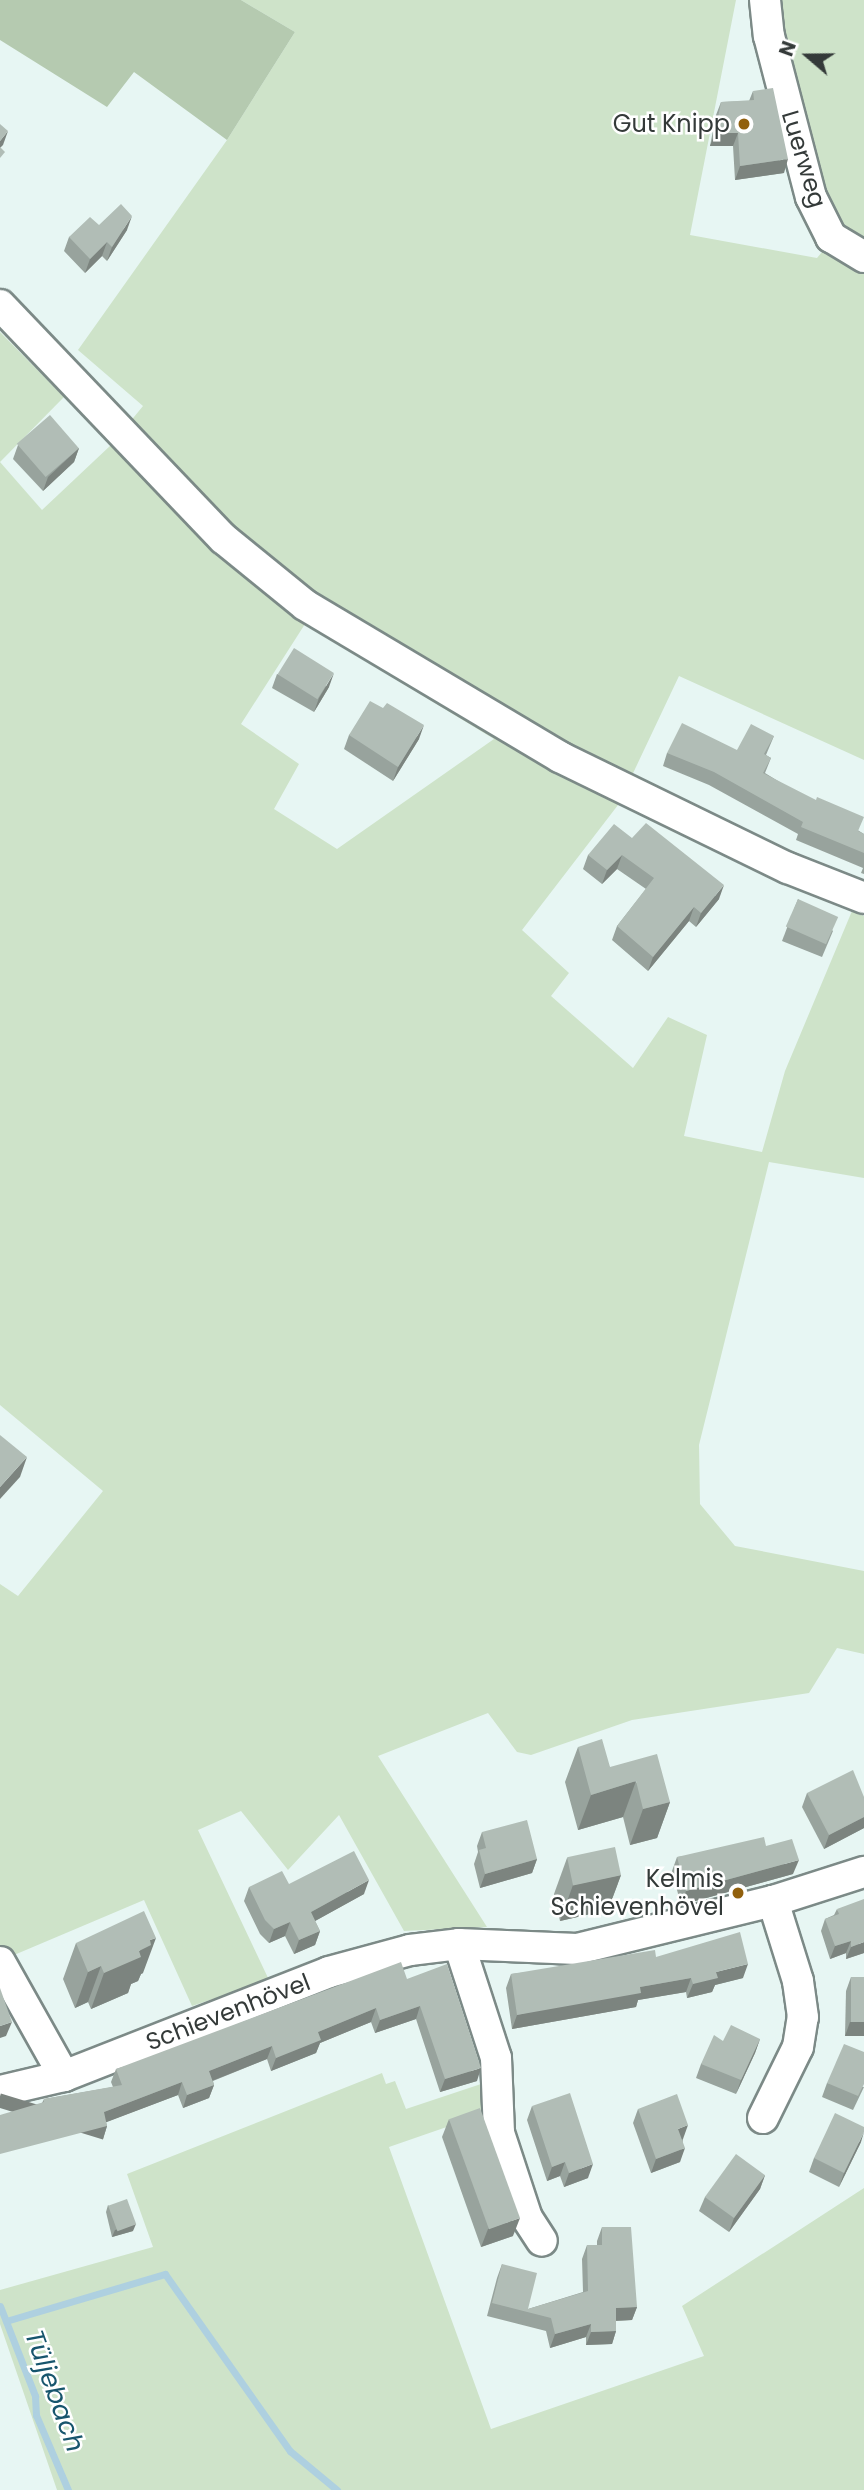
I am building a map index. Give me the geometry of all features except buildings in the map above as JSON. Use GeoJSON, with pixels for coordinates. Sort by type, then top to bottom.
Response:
{"type":"FeatureCollection","features":[{"type":"Feature","properties":{"kind":"street","name":"Luerweg"},"geometry":{"type":"LineString","coordinates":[[765,0],[769,36],[811,197],[831,237],[864,257]]}},
{"type":"Feature","properties":{"kind":"street"},"geometry":{"type":"LineString","coordinates":[[0,305],[26,328],[224,539],[305,605],[560,757],[788,868],[864,898]]}},
{"type":"Feature","properties":{"kind":"street","name":"Schievenhövel"},"geometry":{"type":"LineString","coordinates":[[0,2091],[64,2076],[329,1972],[410,1950],[459,1944],[577,1949],[773,1901],[864,1872]]}},
{"type":"Feature","properties":{"kind":"street"},"geometry":{"type":"LineString","coordinates":[[763,2118],[798,2047],[803,2017],[798,1981],[773,1901]]}},
{"type":"Feature","properties":{"kind":"street"},"geometry":{"type":"LineString","coordinates":[[459,1944],[496,2059],[499,2133],[527,2218],[542,2241]]}},
{"type":"Feature","properties":{"kind":"street"},"geometry":{"type":"LineString","coordinates":[[0,1962],[64,2076]]}},
{"type":"Feature","properties":{"kind":"green space"},"geometry":{"type":"Polygon","coordinates":[[[0,0],[241,0],[295,32],[227,140],[134,72],[107,107],[0,40],[0,0]]]}},
{"type":"Feature","properties":{"kind":"green space"},"geometry":{"type":"Polygon","coordinates":[[[241,0],[736,0],[690,235],[817,258],[841,229],[823,200],[779,29],[778,0],[864,0],[864,760],[679,676],[618,805],[522,930],[569,973],[551,996],[633,1068],[668,1017],[707,1035],[684,1136],[762,1152],[785,1071],[852,911],[864,916],[864,1178],[769,1162],[699,1445],[700,1504],[735,1546],[864,1571],[864,1654],[837,1648],[809,1693],[632,1720],[531,1755],[517,1752],[488,1713],[378,1756],[487,1927],[404,1931],[339,1815],[288,1870],[241,1811],[198,1830],[269,1980],[192,2006],[144,1900],[7,1958],[0,1946],[0,1584],[18,1596],[103,1491],[0,1405],[0,462],[42,510],[111,445],[143,406],[78,350],[227,140],[295,32],[241,0]],[[305,624],[241,724],[299,764],[274,809],[337,849],[494,739],[305,624]]]}},
{"type":"Feature","properties":{"kind":"green space"},"geometry":{"type":"Polygon","coordinates":[[[0,332],[64,397],[0,462],[0,332]]]}},
{"type":"Feature","properties":{"kind":"green space"},"geometry":{"type":"Polygon","coordinates":[[[382,2073],[386,2084],[395,2081],[406,2109],[490,2081],[487,2113],[389,2147],[491,2429],[704,2356],[682,2306],[864,2188],[864,2490],[57,2490],[0,2324],[0,2290],[153,2247],[127,2174],[382,2073]]]}},
{"type":"Feature","properties":{"kind":"waterway"},"geometry":{"type":"LineString","coordinates":[[6,2321],[165,2274],[290,2451],[337,2490]]}},
{"type":"Feature","properties":{"kind":"waterway","name":"Tüljebach"},"geometry":{"type":"LineString","coordinates":[[0,2306],[35,2396],[36,2415],[68,2490]]}},
{"type":"Feature","properties":{"kind":"place","name":"Gut Knipp"},"geometry":{"type":"Point","coordinates":[744,124]}},
{"type":"Feature","properties":{"kind":"place","name":"Kelmis Schievenhövel"},"geometry":{"type":"Point","coordinates":[738,1893]}}]}
